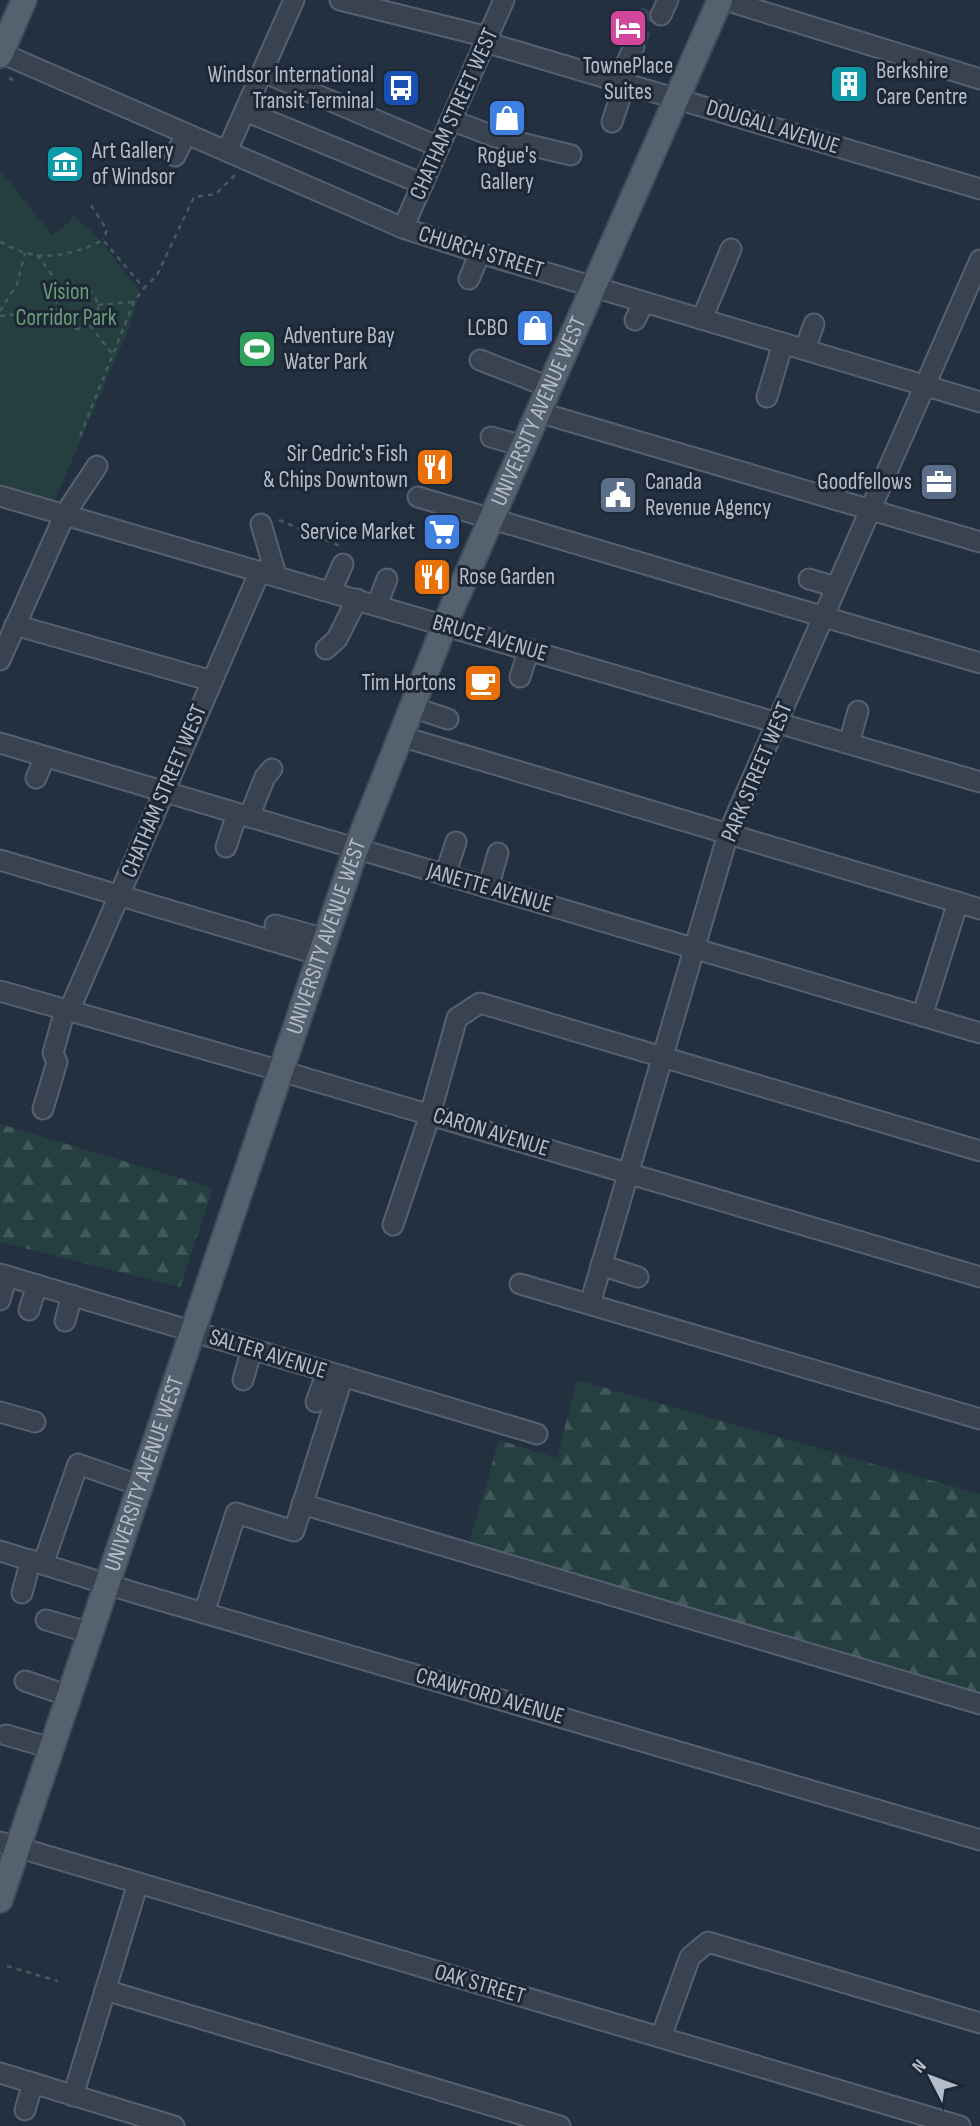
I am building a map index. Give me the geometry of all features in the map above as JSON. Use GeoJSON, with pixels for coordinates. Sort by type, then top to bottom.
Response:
{"type":"FeatureCollection","features":[{"type":"Feature","properties":{"kind":"main road"},"geometry":{"type":"LineString","coordinates":[[1,54],[24,0]]}},
{"type":"Feature","properties":{"kind":"main road","name":"UNIVERSITY AVENUE WEST"},"geometry":{"type":"LineString","coordinates":[[0,1900],[9,1845],[51,1748],[356,849],[445,624],[720,0]]}},
{"type":"Feature","properties":{"kind":"street"},"geometry":{"type":"LineString","coordinates":[[227,151],[294,0]]}},
{"type":"Feature","properties":{"kind":"street","name":"DOUGALL AVENUE"},"geometry":{"type":"LineString","coordinates":[[340,0],[487,39],[676,99],[980,189]]}},
{"type":"Feature","properties":{"kind":"street","name":"CHATHAM STREET WEST"},"geometry":{"type":"LineString","coordinates":[[403,228],[504,0]]}},
{"type":"Feature","properties":{"kind":"street"},"geometry":{"type":"LineString","coordinates":[[725,0],[980,79]]}},
{"type":"Feature","properties":{"kind":"street"},"geometry":{"type":"LineString","coordinates":[[612,122],[624,83],[639,49]]}},
{"type":"Feature","properties":{"kind":"street","name":"CHURCH STREET"},"geometry":{"type":"LineString","coordinates":[[1,54],[403,228],[480,253],[518,272],[593,286],[980,402]]}},
{"type":"Feature","properties":{"kind":"street"},"geometry":{"type":"LineString","coordinates":[[263,72],[439,147]]}},
{"type":"Feature","properties":{"kind":"street"},"geometry":{"type":"LineString","coordinates":[[245,111],[423,184]]}},
{"type":"Feature","properties":{"kind":"street"},"geometry":{"type":"LineString","coordinates":[[451,120],[496,137],[571,155]]}},
{"type":"Feature","properties":{"kind":"street"},"geometry":{"type":"LineString","coordinates":[[175,156],[186,134]]}},
{"type":"Feature","properties":{"kind":"street"},"geometry":{"type":"LineString","coordinates":[[702,319],[731,249]]}},
{"type":"Feature","properties":{"kind":"street"},"geometry":{"type":"LineString","coordinates":[[469,279],[480,253]]}},
{"type":"Feature","properties":{"kind":"street","name":"PARK STREET WEST"},"geometry":{"type":"LineString","coordinates":[[590,1304],[728,834],[925,386],[973,294],[980,260]]}},
{"type":"Feature","properties":{"kind":"street"},"geometry":{"type":"LineString","coordinates":[[635,320],[644,302]]}},
{"type":"Feature","properties":{"kind":"street"},"geometry":{"type":"LineString","coordinates":[[805,349],[814,324]]}},
{"type":"Feature","properties":{"kind":"street"},"geometry":{"type":"LineString","coordinates":[[767,397],[783,343]]}},
{"type":"Feature","properties":{"kind":"street"},"geometry":{"type":"LineString","coordinates":[[480,360],[549,387]]}},
{"type":"Feature","properties":{"kind":"street"},"geometry":{"type":"LineString","coordinates":[[538,412],[980,542]]}},
{"type":"Feature","properties":{"kind":"street"},"geometry":{"type":"LineString","coordinates":[[491,436],[523,446]]}},
{"type":"Feature","properties":{"kind":"street"},"geometry":{"type":"LineString","coordinates":[[1,654],[65,514],[97,466]]}},
{"type":"Feature","properties":{"kind":"street","name":"BRUCE AVENUE"},"geometry":{"type":"LineString","coordinates":[[0,496],[980,782]]}},
{"type":"Feature","properties":{"kind":"street"},"geometry":{"type":"LineString","coordinates":[[418,497],[980,663]]}},
{"type":"Feature","properties":{"kind":"street"},"geometry":{"type":"LineString","coordinates":[[268,573],[270,522]]}},
{"type":"Feature","properties":{"kind":"street"},"geometry":{"type":"LineString","coordinates":[[342,555],[344,595]]}},
{"type":"Feature","properties":{"kind":"street","name":"CHATHAM STREET WEST"},"geometry":{"type":"LineString","coordinates":[[43,1109],[57,1062],[53,1053],[70,1011],[212,681],[268,573]]}},
{"type":"Feature","properties":{"kind":"street"},"geometry":{"type":"LineString","coordinates":[[377,605],[387,579]]}},
{"type":"Feature","properties":{"kind":"street"},"geometry":{"type":"LineString","coordinates":[[809,579],[836,587]]}},
{"type":"Feature","properties":{"kind":"street"},"geometry":{"type":"LineString","coordinates":[[15,625],[212,681]]}},
{"type":"Feature","properties":{"kind":"street"},"geometry":{"type":"LineString","coordinates":[[520,677],[529,649]]}},
{"type":"Feature","properties":{"kind":"street"},"geometry":{"type":"LineString","coordinates":[[412,708],[447,719]]}},
{"type":"Feature","properties":{"kind":"street"},"geometry":{"type":"LineString","coordinates":[[849,743],[858,711]]}},
{"type":"Feature","properties":{"kind":"street"},"geometry":{"type":"LineString","coordinates":[[400,736],[519,782],[728,834],[980,909]]}},
{"type":"Feature","properties":{"kind":"street","name":"JANETTE AVENUE"},"geometry":{"type":"LineString","coordinates":[[0,743],[980,1033]]}},
{"type":"Feature","properties":{"kind":"street"},"geometry":{"type":"LineString","coordinates":[[36,778],[45,757]]}},
{"type":"Feature","properties":{"kind":"street"},"geometry":{"type":"LineString","coordinates":[[226,847],[248,817]]}},
{"type":"Feature","properties":{"kind":"street"},"geometry":{"type":"LineString","coordinates":[[445,875],[456,842]]}},
{"type":"Feature","properties":{"kind":"street"},"geometry":{"type":"LineString","coordinates":[[488,888],[498,853]]}},
{"type":"Feature","properties":{"kind":"street"},"geometry":{"type":"LineString","coordinates":[[0,860],[119,896],[323,947]]}},
{"type":"Feature","properties":{"kind":"street"},"geometry":{"type":"LineString","coordinates":[[922,1016],[958,902]]}},
{"type":"Feature","properties":{"kind":"street"},"geometry":{"type":"LineString","coordinates":[[275,925],[323,947]]}},
{"type":"Feature","properties":{"kind":"street","name":"CARON AVENUE"},"geometry":{"type":"LineString","coordinates":[[0,991],[281,1070],[980,1277]]}},
{"type":"Feature","properties":{"kind":"street"},"geometry":{"type":"LineString","coordinates":[[393,1225],[430,1115],[457,1018],[480,1003],[980,1151]]}},
{"type":"Feature","properties":{"kind":"street"},"geometry":{"type":"LineString","coordinates":[[601,1265],[638,1277]]}},
{"type":"Feature","properties":{"kind":"street"},"geometry":{"type":"LineString","coordinates":[[0,1300],[4,1275]]}},
{"type":"Feature","properties":{"kind":"street","name":"SALTER AVENUE"},"geometry":{"type":"LineString","coordinates":[[4,1275],[537,1434]]}},
{"type":"Feature","properties":{"kind":"street"},"geometry":{"type":"LineString","coordinates":[[520,1284],[980,1419]]}},
{"type":"Feature","properties":{"kind":"street"},"geometry":{"type":"LineString","coordinates":[[29,1310],[37,1285]]}},
{"type":"Feature","properties":{"kind":"street"},"geometry":{"type":"LineString","coordinates":[[65,1321],[72,1295]]}},
{"type":"Feature","properties":{"kind":"street"},"geometry":{"type":"LineString","coordinates":[[243,1380],[252,1349]]}},
{"type":"Feature","properties":{"kind":"street"},"geometry":{"type":"LineString","coordinates":[[316,1402],[335,1374]]}},
{"type":"Feature","properties":{"kind":"street"},"geometry":{"type":"LineString","coordinates":[[204,1613],[236,1513],[293,1531],[335,1374]]}},
{"type":"Feature","properties":{"kind":"street"},"geometry":{"type":"LineString","coordinates":[[0,1412],[35,1422]]}},
{"type":"Feature","properties":{"kind":"street"},"geometry":{"type":"LineString","coordinates":[[22,1593],[78,1464],[141,1486]]}},
{"type":"Feature","properties":{"kind":"street"},"geometry":{"type":"LineString","coordinates":[[302,1504],[980,1704]]}},
{"type":"Feature","properties":{"kind":"street","name":"CRAWFORD AVENUE"},"geometry":{"type":"LineString","coordinates":[[0,1551],[980,1840]]}},
{"type":"Feature","properties":{"kind":"street"},"geometry":{"type":"LineString","coordinates":[[46,1619],[91,1633]]}},
{"type":"Feature","properties":{"kind":"street"},"geometry":{"type":"LineString","coordinates":[[24,1681],[69,1696]]}},
{"type":"Feature","properties":{"kind":"street"},"geometry":{"type":"LineString","coordinates":[[6,1735],[51,1748]]}},
{"type":"Feature","properties":{"kind":"street","name":"OAK STREET"},"geometry":{"type":"LineString","coordinates":[[9,1845],[960,2126]]}},
{"type":"Feature","properties":{"kind":"street"},"geometry":{"type":"LineString","coordinates":[[73,2096],[138,1883]]}},
{"type":"Feature","properties":{"kind":"street"},"geometry":{"type":"LineString","coordinates":[[661,2038],[690,1957],[708,1942],[980,2023]]}},
{"type":"Feature","properties":{"kind":"street"},"geometry":{"type":"LineString","coordinates":[[105,1990],[560,2126]]}},
{"type":"Feature","properties":{"kind":"street"},"geometry":{"type":"LineString","coordinates":[[0,2074],[174,2126]]}},
{"type":"Feature","properties":{"kind":"street"},"geometry":{"type":"LineString","coordinates":[[25,2110],[33,2083]]}},
{"type":"Feature","properties":{"kind":"path"},"geometry":{"type":"LineString","coordinates":[[80,436],[134,302],[157,275],[194,197],[216,194],[235,175]]}},
{"type":"Feature","properties":{"kind":"path"},"geometry":{"type":"LineString","coordinates":[[0,242],[37,255],[61,255],[83,250],[103,240],[107,230],[91,205]]}},
{"type":"Feature","properties":{"kind":"path"},"geometry":{"type":"LineString","coordinates":[[103,240],[144,288]]}},
{"type":"Feature","properties":{"kind":"path"},"geometry":{"type":"LineString","coordinates":[[0,311],[18,284],[25,253]]}},
{"type":"Feature","properties":{"kind":"path"},"geometry":{"type":"LineString","coordinates":[[37,255],[64,291]]}},
{"type":"Feature","properties":{"kind":"path"},"geometry":{"type":"LineString","coordinates":[[73,287],[86,289],[93,294],[98,305],[97,316],[90,325],[79,329],[69,327],[60,320],[57,310],[58,299],[64,291],[73,287]]}},
{"type":"Feature","properties":{"kind":"path"},"geometry":{"type":"LineString","coordinates":[[98,305],[134,302]]}},
{"type":"Feature","properties":{"kind":"path"},"geometry":{"type":"LineString","coordinates":[[0,316],[57,310]]}},
{"type":"Feature","properties":{"kind":"path"},"geometry":{"type":"LineString","coordinates":[[90,325],[113,355]]}},
{"type":"Feature","properties":{"kind":"path"},"geometry":{"type":"LineString","coordinates":[[270,522],[342,555]]}},
{"type":"Feature","properties":{"kind":"path"},"geometry":{"type":"LineString","coordinates":[[7,1966],[58,1981]]}},
{"type":"Feature","properties":{"kind":"green space","name":"Vision Corridor Park"},"geometry":{"type":"Polygon","coordinates":[[[0,170],[52,235],[71,221],[74,215],[94,233],[140,291],[129,328],[55,500],[0,484],[0,170]]]}},
{"type":"Feature","properties":{"kind":"green space"},"geometry":{"type":"Polygon","coordinates":[[[0,1124],[213,1188],[180,1287],[0,1242],[0,1124]]]}},
{"type":"Feature","properties":{"kind":"green space"},"geometry":{"type":"Polygon","coordinates":[[[577,1380],[980,1494],[980,1700],[468,1547],[499,1440],[557,1458],[577,1380]]]}},
{"type":"Feature","properties":{"kind":"tunnel"},"geometry":{"type":"LineString","coordinates":[[634,47],[650,11]]}},
{"type":"Feature","properties":{"kind":"place","name":"TownePlace Suites"},"geometry":{"type":"Point","coordinates":[628,28]}},
{"type":"Feature","properties":{"kind":"place","name":"Berkshire Care Centre"},"geometry":{"type":"Point","coordinates":[849,84]}},
{"type":"Feature","properties":{"kind":"place","name":"Windsor International Transit Terminal"},"geometry":{"type":"Point","coordinates":[401,88]}},
{"type":"Feature","properties":{"kind":"place","name":"Rogue's Gallery"},"geometry":{"type":"Point","coordinates":[507,118]}},
{"type":"Feature","properties":{"kind":"place","name":"Art Gallery of Windsor"},"geometry":{"type":"Point","coordinates":[65,164]}},
{"type":"Feature","properties":{"kind":"place","name":"LCBO"},"geometry":{"type":"Point","coordinates":[535,328]}},
{"type":"Feature","properties":{"kind":"place","name":"Adventure Bay Water Park"},"geometry":{"type":"Point","coordinates":[257,349]}},
{"type":"Feature","properties":{"kind":"place","name":"Sir Cedric's Fish & Chips Downtown"},"geometry":{"type":"Point","coordinates":[435,467]}},
{"type":"Feature","properties":{"kind":"place","name":"Goodfellows"},"geometry":{"type":"Point","coordinates":[939,482]}},
{"type":"Feature","properties":{"kind":"place","name":"Canada Revenue Agency"},"geometry":{"type":"Point","coordinates":[618,495]}},
{"type":"Feature","properties":{"kind":"place","name":"Service Market"},"geometry":{"type":"Point","coordinates":[442,532]}},
{"type":"Feature","properties":{"kind":"place","name":"Rose Garden"},"geometry":{"type":"Point","coordinates":[432,577]}},
{"type":"Feature","properties":{"kind":"place","name":"Tim Hortons"},"geometry":{"type":"Point","coordinates":[483,683]}}]}
